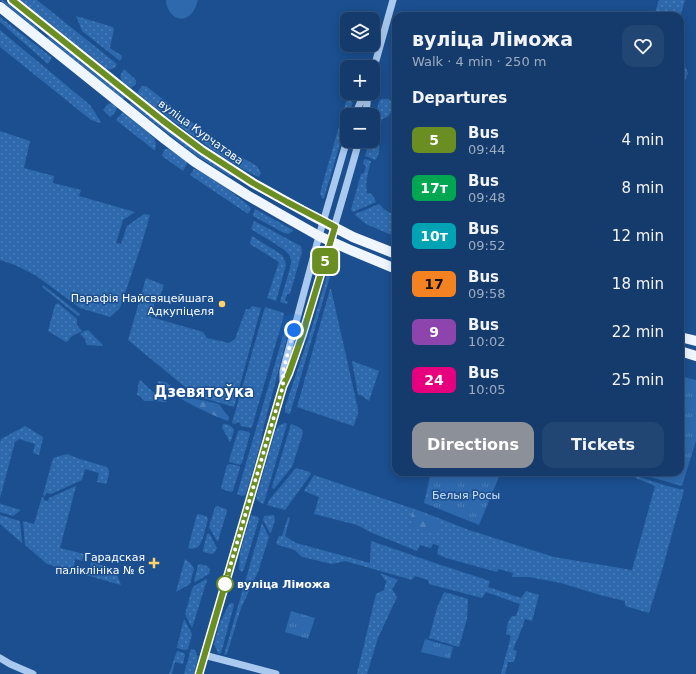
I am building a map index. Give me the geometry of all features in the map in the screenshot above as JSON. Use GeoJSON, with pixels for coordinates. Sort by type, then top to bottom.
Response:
{"type":"FeatureCollection","features":[{"type":"Feature","properties":{"kind":"main road","name":"вуліца Курчатава"},"geometry":{"type":"LineString","coordinates":[[12,0],[172,128],[202,150],[253,183],[323,222],[353,237],[392,252]]}},
{"type":"Feature","properties":{"kind":"main road"},"geometry":{"type":"LineString","coordinates":[[0,7],[195,162],[247,195],[319,236],[392,267]]}},
{"type":"Feature","properties":{"kind":"main road"},"geometry":{"type":"LineString","coordinates":[[38,38],[47,28]]}},
{"type":"Feature","properties":{"kind":"main road"},"geometry":{"type":"LineString","coordinates":[[684,338],[696,341]]}},
{"type":"Feature","properties":{"kind":"main road"},"geometry":{"type":"LineString","coordinates":[[684,352],[696,356]]}},
{"type":"Feature","properties":{"kind":"street"},"geometry":{"type":"LineString","coordinates":[[376,60],[393,0]]}},
{"type":"Feature","properties":{"kind":"street"},"geometry":{"type":"LineString","coordinates":[[283,386],[283,371],[319,236],[345,148]]}},
{"type":"Feature","properties":{"kind":"street"},"geometry":{"type":"LineString","coordinates":[[199,674],[283,386],[303,333],[331,241],[356,148]]}},
{"type":"Feature","properties":{"kind":"street"},"geometry":{"type":"LineString","coordinates":[[204,655],[276,674]]}},
{"type":"Feature","properties":{"kind":"street"},"geometry":{"type":"LineString","coordinates":[[0,658],[33,674]]}},
{"type":"Feature","properties":{"kind":"green space"},"geometry":{"type":"Polygon","coordinates":[[[0,0],[3,0],[39,29],[37,30],[0,0]]]}},
{"type":"Feature","properties":{"kind":"green space"},"geometry":{"type":"Polygon","coordinates":[[[20,0],[37,0],[117,64],[115,67],[112,69],[107,69],[20,0]]]}},
{"type":"Feature","properties":{"kind":"green space"},"geometry":{"type":"Polygon","coordinates":[[[166,0],[198,0],[192,13],[186,18],[182,19],[171,13],[168,9],[166,0]]]}},
{"type":"Feature","properties":{"kind":"green space"},"geometry":{"type":"Polygon","coordinates":[[[659,0],[685,0],[681,12],[655,12],[659,0]]]}},
{"type":"Feature","properties":{"kind":"green space"},"geometry":{"type":"Polygon","coordinates":[[[76,16],[113,27],[114,30],[110,47],[121,55],[122,57],[120,61],[82,31],[76,16]]]}},
{"type":"Feature","properties":{"kind":"green space"},"geometry":{"type":"Polygon","coordinates":[[[0,17],[51,57],[48,64],[0,22],[0,17]]]}},
{"type":"Feature","properties":{"kind":"green space"},"geometry":{"type":"Polygon","coordinates":[[[0,30],[90,105],[101,122],[91,120],[0,47],[0,30]]]}},
{"type":"Feature","properties":{"kind":"green space"},"geometry":{"type":"Polygon","coordinates":[[[48,36],[125,97],[123,99],[47,38],[48,36]]]}},
{"type":"Feature","properties":{"kind":"green space"},"geometry":{"type":"Polygon","coordinates":[[[684,64],[688,73],[684,82],[684,64]]]}},
{"type":"Feature","properties":{"kind":"green space"},"geometry":{"type":"Polygon","coordinates":[[[124,69],[136,80],[136,84],[131,88],[123,82],[121,78],[124,69]]]}},
{"type":"Feature","properties":{"kind":"green space"},"geometry":{"type":"Polygon","coordinates":[[[142,86],[146,86],[203,131],[257,166],[261,173],[259,177],[237,166],[206,145],[137,93],[142,86]]]}},
{"type":"Feature","properties":{"kind":"green space"},"geometry":{"type":"Polygon","coordinates":[[[382,99],[389,99],[392,103],[391,112],[382,119],[380,126],[380,108],[377,108],[379,102],[382,99]]]}},
{"type":"Feature","properties":{"kind":"green space"},"geometry":{"type":"Polygon","coordinates":[[[347,100],[353,102],[351,108],[344,108],[347,100]]]}},
{"type":"Feature","properties":{"kind":"green space"},"geometry":{"type":"Polygon","coordinates":[[[131,102],[199,154],[232,175],[231,177],[197,156],[130,104],[131,102]]]}},
{"type":"Feature","properties":{"kind":"green space"},"geometry":{"type":"Polygon","coordinates":[[[111,103],[117,107],[115,113],[110,117],[103,110],[108,104],[111,103]]]}},
{"type":"Feature","properties":{"kind":"green space"},"geometry":{"type":"Polygon","coordinates":[[[123,112],[153,137],[156,142],[155,150],[116,120],[123,112]]]}},
{"type":"Feature","properties":{"kind":"green space"},"geometry":{"type":"Polygon","coordinates":[[[340,123],[340,144],[323,199],[320,193],[340,123]]]}},
{"type":"Feature","properties":{"kind":"green space"},"geometry":{"type":"Polygon","coordinates":[[[0,131],[30,141],[24,168],[54,176],[53,183],[81,190],[79,196],[135,212],[123,220],[116,243],[121,244],[127,226],[144,214],[150,215],[120,308],[110,317],[80,308],[35,275],[15,265],[0,260],[0,131]]]}},
{"type":"Feature","properties":{"kind":"green space"},"geometry":{"type":"Polygon","coordinates":[[[367,148],[379,148],[378,155],[375,160],[365,156],[367,148]]]}},
{"type":"Feature","properties":{"kind":"green space"},"geometry":{"type":"Polygon","coordinates":[[[169,149],[186,161],[187,164],[183,171],[162,156],[164,150],[169,149]]]}},
{"type":"Feature","properties":{"kind":"green space"},"geometry":{"type":"Polygon","coordinates":[[[365,159],[371,161],[366,189],[367,193],[372,194],[376,202],[353,212],[351,210],[361,174],[364,173],[366,166],[363,164],[365,159]]]}},
{"type":"Feature","properties":{"kind":"green space"},"geometry":{"type":"Polygon","coordinates":[[[194,169],[198,170],[229,190],[249,206],[251,208],[248,214],[190,175],[194,169]]]}},
{"type":"Feature","properties":{"kind":"green space"},"geometry":{"type":"Polygon","coordinates":[[[379,204],[392,214],[392,235],[366,224],[355,214],[379,204]]]}},
{"type":"Feature","properties":{"kind":"green space"},"geometry":{"type":"Polygon","coordinates":[[[255,209],[293,231],[288,234],[284,233],[253,216],[255,209]]]}},
{"type":"Feature","properties":{"kind":"green space"},"geometry":{"type":"Polygon","coordinates":[[[254,221],[301,246],[302,252],[290,294],[287,294],[285,301],[288,302],[287,304],[280,302],[290,268],[291,258],[283,249],[251,229],[254,221]]]}},
{"type":"Feature","properties":{"kind":"green space"},"geometry":{"type":"Polygon","coordinates":[[[252,236],[282,255],[285,261],[286,265],[276,301],[267,298],[279,262],[250,244],[252,236]]]}},
{"type":"Feature","properties":{"kind":"green space"},"geometry":{"type":"Polygon","coordinates":[[[331,264],[333,266],[289,414],[285,412],[285,407],[312,327],[331,264]]]}},
{"type":"Feature","properties":{"kind":"green space"},"geometry":{"type":"Polygon","coordinates":[[[146,278],[164,285],[160,296],[155,301],[151,317],[203,332],[207,338],[229,343],[235,339],[246,309],[250,309],[252,306],[261,308],[234,407],[196,396],[128,340],[146,278]]]}},
{"type":"Feature","properties":{"kind":"green space"},"geometry":{"type":"Polygon","coordinates":[[[43,285],[80,315],[78,316],[42,287],[43,285]]]}},
{"type":"Feature","properties":{"kind":"green space"},"geometry":{"type":"Polygon","coordinates":[[[330,289],[358,409],[353,426],[297,407],[330,289]]]}},
{"type":"Feature","properties":{"kind":"green space"},"geometry":{"type":"Polygon","coordinates":[[[58,303],[77,319],[77,325],[82,331],[66,342],[48,331],[55,305],[58,303]]]}},
{"type":"Feature","properties":{"kind":"green space"},"geometry":{"type":"Polygon","coordinates":[[[265,307],[284,313],[284,315],[251,428],[241,426],[238,422],[235,424],[232,423],[265,307]]]}},
{"type":"Feature","properties":{"kind":"green space"},"geometry":{"type":"Polygon","coordinates":[[[287,322],[286,342],[262,433],[261,442],[247,490],[245,495],[242,496],[237,494],[287,322]]]}},
{"type":"Feature","properties":{"kind":"green space"},"geometry":{"type":"Polygon","coordinates":[[[88,330],[103,345],[102,346],[87,345],[85,339],[80,334],[88,330]]]}},
{"type":"Feature","properties":{"kind":"green space"},"geometry":{"type":"Polygon","coordinates":[[[352,361],[379,371],[369,401],[361,395],[358,395],[352,361]]]}},
{"type":"Feature","properties":{"kind":"green space"},"geometry":{"type":"Polygon","coordinates":[[[684,377],[696,380],[696,441],[682,486],[647,476],[684,476],[684,377]]]}},
{"type":"Feature","properties":{"kind":"green space"},"geometry":{"type":"Polygon","coordinates":[[[140,380],[153,392],[167,401],[144,401],[137,395],[140,380]]]}},
{"type":"Feature","properties":{"kind":"green space"},"geometry":{"type":"Polygon","coordinates":[[[157,382],[166,382],[189,398],[219,404],[229,417],[228,421],[179,398],[157,382]]]}},
{"type":"Feature","properties":{"kind":"green space"},"geometry":{"type":"Polygon","coordinates":[[[286,423],[287,424],[263,504],[256,498],[275,432],[279,426],[286,423]]]}},
{"type":"Feature","properties":{"kind":"green space"},"geometry":{"type":"Polygon","coordinates":[[[223,424],[232,427],[234,430],[230,442],[222,428],[223,424]]]}},
{"type":"Feature","properties":{"kind":"green space"},"geometry":{"type":"Polygon","coordinates":[[[291,424],[300,428],[303,433],[292,467],[273,489],[272,487],[291,424]]]}},
{"type":"Feature","properties":{"kind":"green space"},"geometry":{"type":"Polygon","coordinates":[[[25,426],[43,437],[39,455],[33,453],[35,444],[19,439],[15,442],[0,498],[1,439],[25,426]]]}},
{"type":"Feature","properties":{"kind":"green space"},"geometry":{"type":"Polygon","coordinates":[[[238,431],[249,432],[250,434],[242,463],[240,465],[230,462],[229,460],[238,431]]]}},
{"type":"Feature","properties":{"kind":"green space"},"geometry":{"type":"Polygon","coordinates":[[[67,454],[107,467],[109,473],[106,484],[97,482],[99,473],[85,469],[82,480],[51,494],[46,493],[45,496],[43,495],[53,458],[67,454]]]}},
{"type":"Feature","properties":{"kind":"green space"},"geometry":{"type":"Polygon","coordinates":[[[230,464],[240,466],[233,491],[231,492],[221,488],[227,465],[230,464]]]}},
{"type":"Feature","properties":{"kind":"green space"},"geometry":{"type":"Polygon","coordinates":[[[296,468],[310,472],[311,474],[285,510],[267,505],[269,500],[296,468]]]}},
{"type":"Feature","properties":{"kind":"green space"},"geometry":{"type":"Polygon","coordinates":[[[314,475],[423,512],[469,530],[554,557],[632,570],[655,486],[631,476],[636,476],[684,490],[649,613],[625,606],[625,601],[561,583],[529,577],[512,577],[513,573],[498,569],[497,572],[446,558],[437,554],[439,546],[433,544],[431,548],[420,545],[417,551],[370,532],[357,525],[314,514],[319,497],[304,491],[314,475]]]}},
{"type":"Feature","properties":{"kind":"green space","name":"Белыя Росы"},"geometry":{"type":"Polygon","coordinates":[[[430,476],[499,476],[479,525],[424,503],[430,476]]]}},
{"type":"Feature","properties":{"kind":"green space"},"geometry":{"type":"Polygon","coordinates":[[[76,486],[60,548],[84,554],[82,561],[75,559],[74,567],[89,571],[91,562],[115,569],[121,585],[47,564],[25,545],[23,521],[34,524],[42,497],[44,500],[48,501],[49,498],[76,486]]]}},
{"type":"Feature","properties":{"kind":"green space"},"geometry":{"type":"Polygon","coordinates":[[[0,503],[21,510],[13,516],[0,512],[0,503]]]}},
{"type":"Feature","properties":{"kind":"green space"},"geometry":{"type":"Polygon","coordinates":[[[217,506],[226,509],[227,511],[218,541],[209,527],[215,507],[217,506]]]}},
{"type":"Feature","properties":{"kind":"green space"},"geometry":{"type":"Polygon","coordinates":[[[413,510],[439,520],[442,527],[430,533],[413,527],[411,516],[413,510]]]}},
{"type":"Feature","properties":{"kind":"green space"},"geometry":{"type":"Polygon","coordinates":[[[197,514],[206,516],[208,519],[200,545],[193,549],[188,548],[197,514]]]}},
{"type":"Feature","properties":{"kind":"green space"},"geometry":{"type":"Polygon","coordinates":[[[0,515],[20,521],[22,543],[0,524],[0,515]]]}},
{"type":"Feature","properties":{"kind":"green space"},"geometry":{"type":"Polygon","coordinates":[[[251,515],[258,517],[259,519],[242,572],[239,570],[240,552],[251,515]]]}},
{"type":"Feature","properties":{"kind":"green space"},"geometry":{"type":"Polygon","coordinates":[[[274,515],[275,520],[270,533],[263,520],[264,516],[274,515]]]}},
{"type":"Feature","properties":{"kind":"green space"},"geometry":{"type":"Polygon","coordinates":[[[288,517],[290,518],[285,536],[296,543],[370,563],[371,541],[490,581],[488,587],[521,598],[526,591],[539,595],[532,621],[525,619],[513,650],[517,651],[514,662],[508,662],[505,674],[501,674],[511,636],[506,634],[508,622],[512,616],[516,616],[520,604],[486,592],[482,598],[429,584],[428,580],[415,576],[412,580],[345,561],[332,564],[302,557],[295,550],[276,543],[279,536],[282,536],[288,517]]]}},
{"type":"Feature","properties":{"kind":"green space"},"geometry":{"type":"Polygon","coordinates":[[[262,523],[269,537],[258,572],[241,608],[227,654],[224,655],[262,523]]]}},
{"type":"Feature","properties":{"kind":"green space"},"geometry":{"type":"Polygon","coordinates":[[[209,533],[217,548],[212,554],[203,552],[207,534],[209,533]]]}},
{"type":"Feature","properties":{"kind":"green space"},"geometry":{"type":"Polygon","coordinates":[[[185,559],[194,568],[190,584],[176,592],[185,559]]]}},
{"type":"Feature","properties":{"kind":"green space"},"geometry":{"type":"Polygon","coordinates":[[[200,564],[207,566],[210,569],[209,574],[195,582],[198,565],[200,564]]]}},
{"type":"Feature","properties":{"kind":"green space"},"geometry":{"type":"Polygon","coordinates":[[[380,573],[398,580],[392,589],[397,597],[378,638],[367,674],[357,674],[376,594],[384,590],[386,581],[380,573]]]}},
{"type":"Feature","properties":{"kind":"green space"},"geometry":{"type":"Polygon","coordinates":[[[206,579],[207,580],[192,628],[185,614],[192,589],[194,586],[206,579]]]}},
{"type":"Feature","properties":{"kind":"green space"},"geometry":{"type":"Polygon","coordinates":[[[444,592],[468,599],[467,619],[459,647],[429,638],[437,608],[444,592]]]}},
{"type":"Feature","properties":{"kind":"green space"},"geometry":{"type":"Polygon","coordinates":[[[231,603],[234,605],[221,653],[219,654],[214,644],[219,625],[229,604],[231,603]]]}},
{"type":"Feature","properties":{"kind":"green space"},"geometry":{"type":"Polygon","coordinates":[[[291,611],[315,618],[308,639],[285,632],[291,611]]]}},
{"type":"Feature","properties":{"kind":"green space"},"geometry":{"type":"Polygon","coordinates":[[[184,619],[192,634],[188,649],[184,650],[177,647],[184,619]]]}},
{"type":"Feature","properties":{"kind":"green space"},"geometry":{"type":"Polygon","coordinates":[[[425,639],[453,647],[450,659],[421,652],[425,639]]]}},
{"type":"Feature","properties":{"kind":"green space"},"geometry":{"type":"Polygon","coordinates":[[[191,649],[195,650],[198,657],[194,674],[184,674],[191,649]]]}},
{"type":"Feature","properties":{"kind":"green space"},"geometry":{"type":"Polygon","coordinates":[[[177,651],[184,653],[185,655],[183,664],[175,662],[172,674],[169,674],[177,651]]]}},
{"type":"Feature","properties":{"kind":"bus line","name":"5"},"geometry":{"type":"LineString","coordinates":[[12,0],[162,120],[202,150],[253,183],[323,222],[335,227],[303,333],[283,386],[199,674]]}},
{"type":"Feature","properties":{"kind":"place","name":"Парафія Найсвяцейшага Адкупіцеля"},"geometry":{"type":"Point","coordinates":[222,304]}},
{"type":"Feature","properties":{"kind":"place","name":"Гарадская паліклініка № 6"},"geometry":{"type":"Point","coordinates":[154,563]}},
{"type":"Feature","properties":{"kind":"place","name":"вуліца Ліможа"},"geometry":{"type":"Point","coordinates":[225,584]}},
{"type":"Feature","properties":{"kind":"district","name":"Дзевятоўка"},"geometry":{"type":"Point","coordinates":[204,392]}},
{"type":"Feature","properties":{"kind":"route"},"geometry":{"type":"LineString","coordinates":[[225,584],[283,386],[283,371],[294,330]]}}]}
